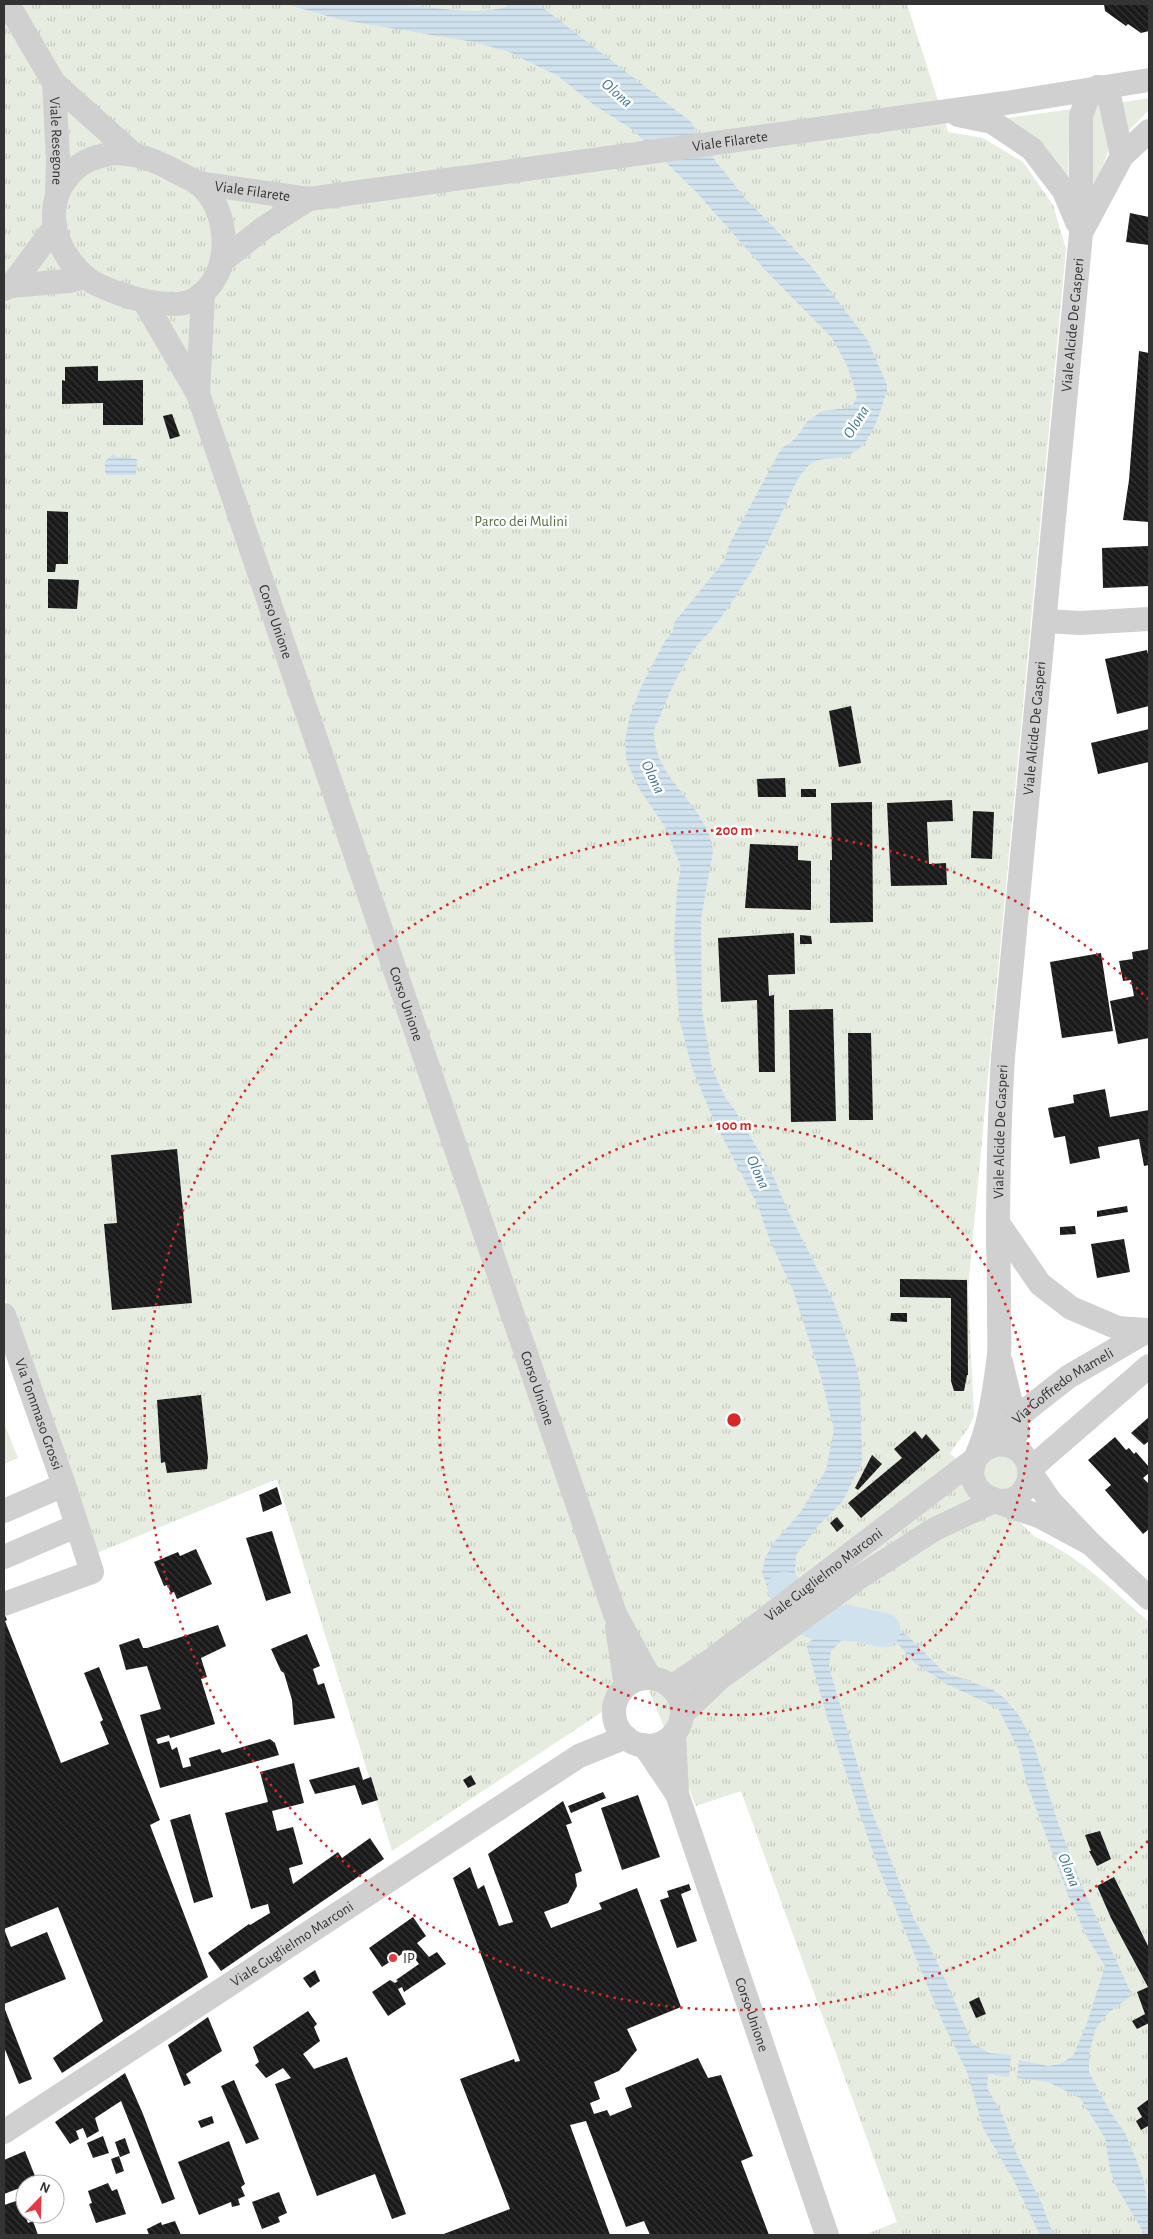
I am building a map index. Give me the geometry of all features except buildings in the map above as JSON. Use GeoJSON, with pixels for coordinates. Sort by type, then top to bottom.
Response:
{"type":"FeatureCollection","features":[{"type":"Feature","properties":{"kind":"street","name":"Viale Resegone"},"geometry":{"type":"LineString","coordinates":[[8,4],[54,83],[132,153]]}},
{"type":"Feature","properties":{"kind":"street","name":"Viale Filarete"},"geometry":{"type":"LineString","coordinates":[[198,183],[309,199],[945,111],[1149,80]]}},
{"type":"Feature","properties":{"kind":"street","name":"Viale Resegone"},"geometry":{"type":"LineString","coordinates":[[54,83],[58,160],[56,198]]}},
{"type":"Feature","properties":{"kind":"street","name":"Viale Alcide De Gasperi"},"geometry":{"type":"LineString","coordinates":[[999,1353],[998,1143],[1003,1057],[1081,233],[1081,116],[1087,99],[1098,87]]}},
{"type":"Feature","properties":{"kind":"street"},"geometry":{"type":"LineString","coordinates":[[1098,87],[1110,100],[1122,156]]}},
{"type":"Feature","properties":{"kind":"street","name":"Viale Alcide De Gasperi"},"geometry":{"type":"LineString","coordinates":[[945,111],[992,122],[1032,149],[1064,192],[1081,233]]}},
{"type":"Feature","properties":{"kind":"street","name":"Viale Alcide De Gasperi"},"geometry":{"type":"LineString","coordinates":[[1081,233],[1122,156],[1149,131]]}},
{"type":"Feature","properties":{"kind":"street"},"geometry":{"type":"LineString","coordinates":[[112,153],[132,153],[160,163],[198,183],[213,202],[220,217],[225,237],[222,261],[214,281],[203,294],[192,301],[179,305],[144,301],[114,291],[85,277],[62,248],[54,228],[56,198],[64,182],[81,164],[112,153]]}},
{"type":"Feature","properties":{"kind":"street","name":"Viale Filarete"},"geometry":{"type":"LineString","coordinates":[[222,261],[265,227],[309,199]]}},
{"type":"Feature","properties":{"kind":"street"},"geometry":{"type":"LineString","coordinates":[[7,288],[54,228]]}},
{"type":"Feature","properties":{"kind":"street"},"geometry":{"type":"LineString","coordinates":[[7,288],[68,281],[85,277]]}},
{"type":"Feature","properties":{"kind":"street","name":"Corso Unione"},"geometry":{"type":"LineString","coordinates":[[198,394],[203,294]]}},
{"type":"Feature","properties":{"kind":"street","name":"Corso Unione"},"geometry":{"type":"LineString","coordinates":[[144,301],[198,394],[616,1614],[626,1686]]}},
{"type":"Feature","properties":{"kind":"street"},"geometry":{"type":"LineString","coordinates":[[1045,622],[1080,623],[1149,619]]}},
{"type":"Feature","properties":{"kind":"street","name":"Via Goffredo Mameli"},"geometry":{"type":"LineString","coordinates":[[998,1223],[1040,1284],[1071,1308],[1118,1328],[1147,1330]]}},
{"type":"Feature","properties":{"kind":"street","name":"Via Tommaso Grossi"},"geometry":{"type":"LineString","coordinates":[[4,1315],[64,1485],[92,1572],[4,1604]]}},
{"type":"Feature","properties":{"kind":"street","name":"Via Goffredo Mameli"},"geometry":{"type":"LineString","coordinates":[[980,1454],[1015,1420],[1068,1377],[1147,1330]]}},
{"type":"Feature","properties":{"kind":"street"},"geometry":{"type":"LineString","coordinates":[[994,1501],[1004,1501],[1020,1494],[1029,1478],[1028,1465],[999,1353]]}},
{"type":"Feature","properties":{"kind":"street"},"geometry":{"type":"LineString","coordinates":[[999,1353],[985,1434],[980,1454],[972,1469],[973,1479],[985,1497],[1039,1516],[1090,1544]]}},
{"type":"Feature","properties":{"kind":"street"},"geometry":{"type":"LineString","coordinates":[[1028,1465],[1149,1366]]}},
{"type":"Feature","properties":{"kind":"street"},"geometry":{"type":"LineString","coordinates":[[980,1454],[1000,1444],[1013,1446],[1028,1465],[1050,1501],[1090,1544],[1149,1598]]}},
{"type":"Feature","properties":{"kind":"street","name":"Viale Guglielmo Marconi"},"geometry":{"type":"LineString","coordinates":[[4,2132],[579,1756],[635,1741],[655,1745],[665,1741],[715,1670],[841,1561],[980,1454]]}},
{"type":"Feature","properties":{"kind":"street"},"geometry":{"type":"LineString","coordinates":[[4,1511],[64,1485]]}},
{"type":"Feature","properties":{"kind":"street","name":"Viale Guglielmo Marconi"},"geometry":{"type":"LineString","coordinates":[[579,1756],[614,1710],[616,1701],[626,1686],[633,1681],[681,1681],[715,1670],[935,1529],[994,1501]]}},
{"type":"Feature","properties":{"kind":"street"},"geometry":{"type":"LineString","coordinates":[[4,1557],[76,1526]]}},
{"type":"Feature","properties":{"kind":"street","name":"Corso Unione"},"geometry":{"type":"LineString","coordinates":[[616,1614],[660,1682]]}},
{"type":"Feature","properties":{"kind":"street"},"geometry":{"type":"LineString","coordinates":[[660,1682],[681,1703],[678,1723]]}},
{"type":"Feature","properties":{"kind":"street"},"geometry":{"type":"LineString","coordinates":[[614,1710],[619,1730],[635,1741]]}},
{"type":"Feature","properties":{"kind":"street","name":"Corso Unione"},"geometry":{"type":"LineString","coordinates":[[677,1794],[678,1723]]}},
{"type":"Feature","properties":{"kind":"street","name":"Corso Unione"},"geometry":{"type":"LineString","coordinates":[[635,1741],[677,1794],[828,2235]]}},
{"type":"Feature","properties":{"kind":"green space","name":"Parco dei Mulini"},"geometry":{"type":"Polygon","coordinates":[[[4,4],[907,4],[948,132],[983,138],[1023,162],[1053,205],[1066,249],[968,1289],[974,1415],[969,1427],[950,1453],[1035,1537],[1081,1564],[1149,1622],[1149,2235],[864,2235],[897,2222],[741,1791],[696,1806],[646,1683],[392,1851],[277,1479],[97,1553],[4,1296],[4,4]]]}},
{"type":"Feature","properties":{"kind":"green space"},"geometry":{"type":"Polygon","coordinates":[[[1149,98],[1149,110],[1126,133],[1118,103],[1149,98]]]}},
{"type":"Feature","properties":{"kind":"green space"},"geometry":{"type":"Polygon","coordinates":[[[1099,102],[1108,132],[1108,152],[1088,205],[1094,103],[1099,102]]]}},
{"type":"Feature","properties":{"kind":"green space"},"geometry":{"type":"Polygon","coordinates":[[[1073,109],[1069,138],[1068,190],[1000,119],[1073,109]]]}},
{"type":"Feature","properties":{"kind":"green space"},"geometry":{"type":"Polygon","coordinates":[[[4,1423],[18,1458],[4,1464],[4,1423]]]}},
{"type":"Feature","properties":{"kind":"green space"},"geometry":{"type":"Polygon","coordinates":[[[1004,1447],[1026,1478],[994,1497],[977,1464],[1004,1447]]]}},
{"type":"Feature","properties":{"kind":"water"},"geometry":{"type":"Polygon","coordinates":[[[380,3],[479,11],[507,7],[505,4],[538,4],[691,122],[711,155],[744,197],[811,266],[867,339],[887,385],[887,391],[877,421],[867,440],[852,453],[842,457],[813,462],[801,474],[751,572],[724,614],[697,645],[681,671],[668,697],[654,733],[657,752],[664,767],[672,781],[702,821],[709,836],[713,852],[701,919],[702,1011],[712,1068],[725,1097],[772,1173],[787,1209],[832,1298],[854,1358],[860,1383],[862,1462],[843,1501],[818,1526],[796,1555],[795,1574],[801,1583],[773,1601],[762,1573],[765,1559],[773,1543],[800,1513],[826,1470],[834,1429],[820,1374],[793,1290],[770,1241],[758,1206],[714,1121],[692,1068],[679,1018],[674,943],[677,889],[681,867],[665,827],[638,787],[626,759],[625,741],[630,715],[641,687],[665,641],[673,631],[674,623],[725,560],[729,545],[781,449],[796,438],[807,422],[822,411],[849,408],[853,405],[857,396],[847,365],[832,338],[768,273],[697,193],[633,130],[594,105],[558,76],[509,52],[474,42],[342,20],[285,4],[380,3]]]}},
{"type":"Feature","properties":{"kind":"water"},"geometry":{"type":"Polygon","coordinates":[[[113,454],[118,457],[137,459],[136,475],[107,475],[105,472],[105,461],[113,454]]]}},
{"type":"Feature","properties":{"kind":"water"},"geometry":{"type":"Polygon","coordinates":[[[862,1618],[882,1622],[908,1636],[944,1672],[993,1690],[1004,1698],[1018,1714],[1033,1742],[1057,1820],[1084,1891],[1132,1995],[1107,2014],[1095,2030],[1089,2055],[1089,2072],[1109,2110],[1125,2133],[1143,2178],[1149,2211],[1149,2235],[1145,2235],[1116,2186],[1110,2170],[1105,2138],[1080,2098],[1048,2082],[1017,2078],[1019,2060],[1048,2066],[1060,2064],[1073,2056],[1087,2023],[1105,1966],[1088,1939],[1070,1900],[1027,1784],[1019,1751],[998,1708],[946,1684],[915,1663],[897,1643],[874,1635],[864,1634],[841,1641],[831,1651],[829,1667],[870,1807],[914,1919],[929,1945],[972,2043],[990,2053],[1011,2055],[1009,2077],[988,2074],[987,2088],[1002,2114],[1017,2155],[1041,2202],[1052,2231],[1058,2235],[1040,2235],[1013,2179],[983,2128],[967,2072],[943,2023],[877,1864],[829,1723],[806,1644],[838,1624],[862,1618]]]}},
{"type":"Feature","properties":{"kind":"waterway","name":"Olona"},"geometry":{"type":"LineString","coordinates":[[785,1589],[813,1621],[855,1624],[883,1630]]}},
{"type":"Feature","properties":{"kind":"place","name":"IP"},"geometry":{"type":"Point","coordinates":[393,1958]}}]}
